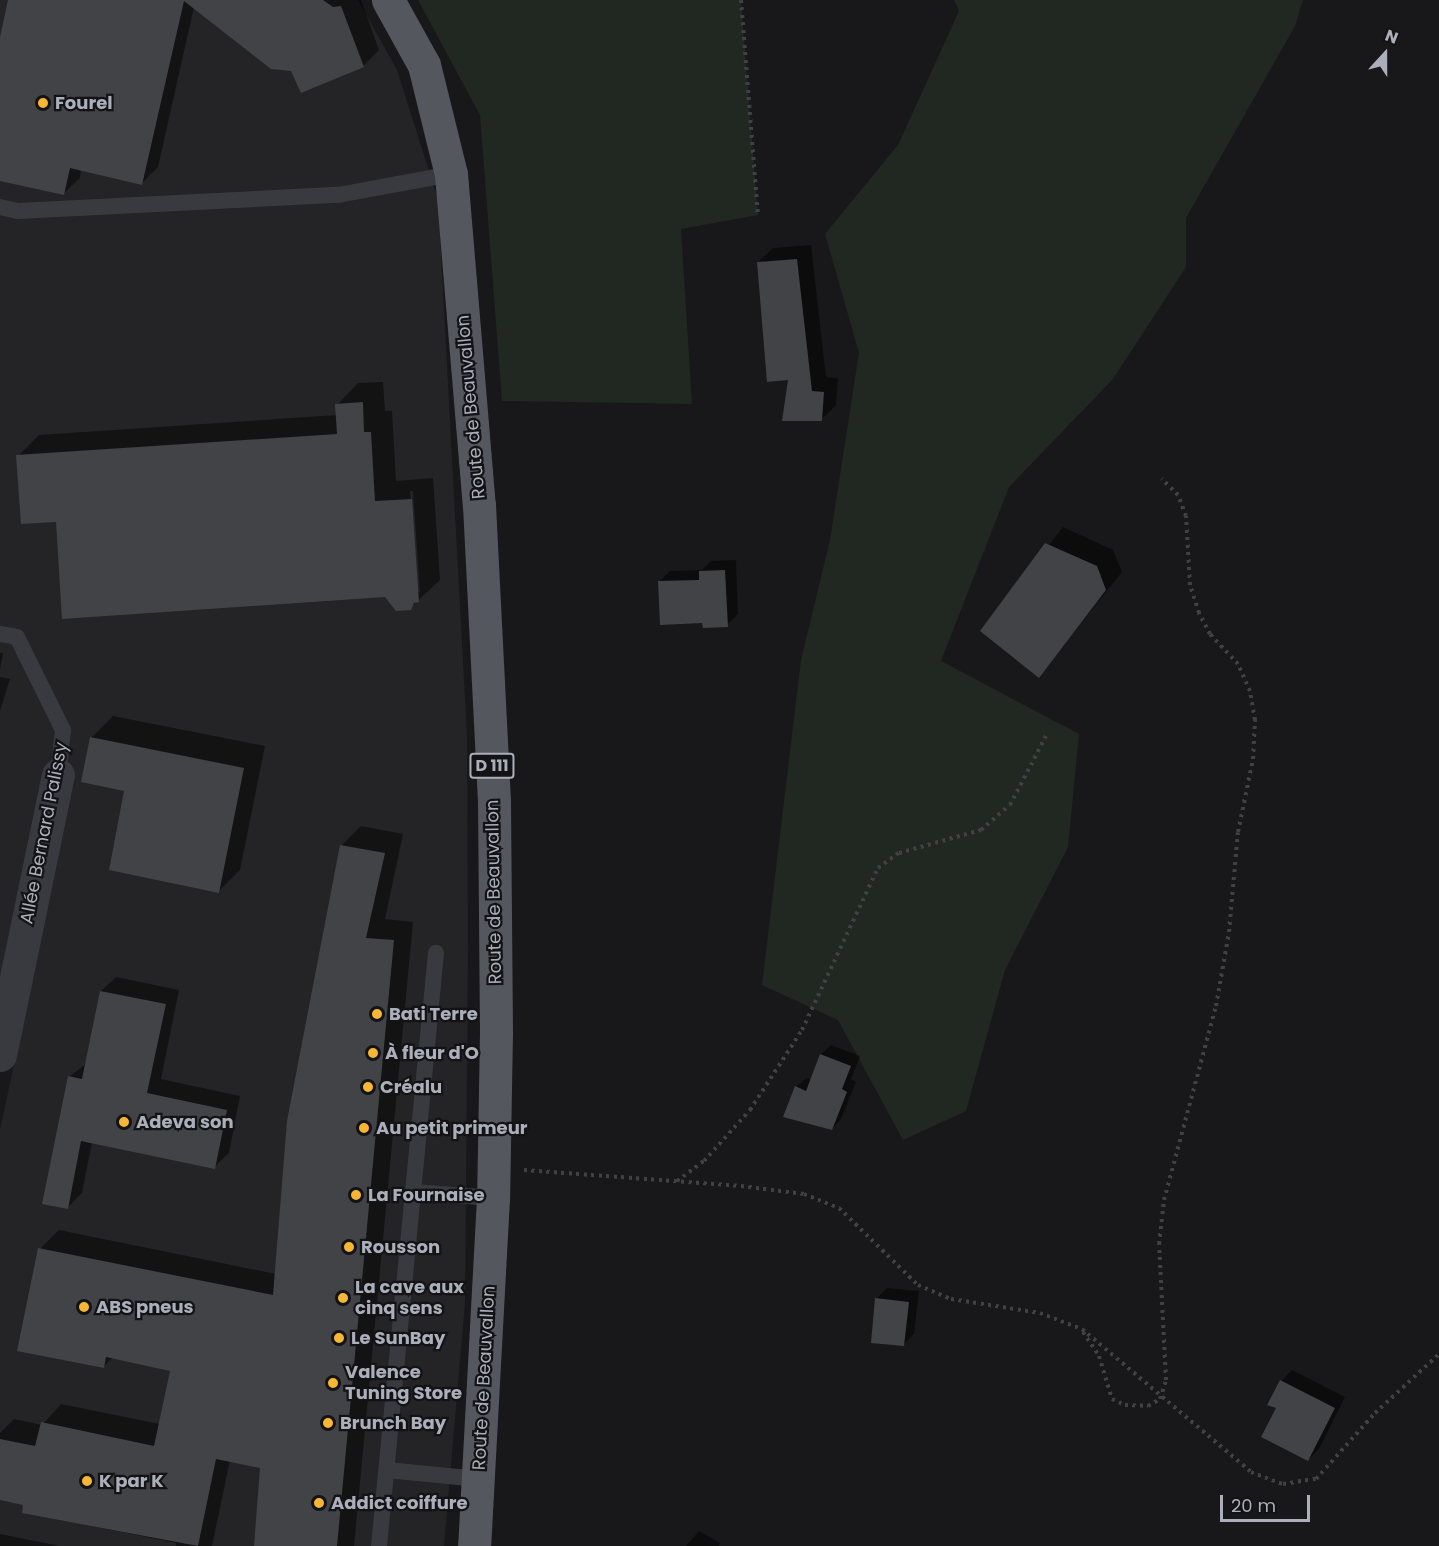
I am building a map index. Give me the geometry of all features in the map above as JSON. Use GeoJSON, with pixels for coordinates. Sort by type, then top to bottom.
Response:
{"type":"FeatureCollection","features":[{"type":"Feature","properties":{"kind":"main road","name":"Route de Beauvallon"},"geometry":{"type":"LineString","coordinates":[[388,0],[424,65],[451,174],[478,505],[494,802],[493,1183],[474,1546]]}},
{"type":"Feature","properties":{"kind":"street","name":"Allée Bernard Palissy"},"geometry":{"type":"LineString","coordinates":[[0,1055],[58,775]]}},
{"type":"Feature","properties":{"kind":"lane"},"geometry":{"type":"LineString","coordinates":[[0,207],[18,211],[338,195],[451,174]]}},
{"type":"Feature","properties":{"kind":"lane","name":"Allée Bernard Palissy"},"geometry":{"type":"LineString","coordinates":[[0,634],[17,637],[63,730],[58,775]]}},
{"type":"Feature","properties":{"kind":"lane"},"geometry":{"type":"LineString","coordinates":[[380,1546],[435,953]]}},
{"type":"Feature","properties":{"kind":"lane"},"geometry":{"type":"LineString","coordinates":[[413,1192],[493,1183]]}},
{"type":"Feature","properties":{"kind":"lane"},"geometry":{"type":"LineString","coordinates":[[387,1470],[479,1479]]}},
{"type":"Feature","properties":{"kind":"path"},"geometry":{"type":"LineString","coordinates":[[741,0],[758,215]]}},
{"type":"Feature","properties":{"kind":"path"},"geometry":{"type":"LineString","coordinates":[[1082,1329],[1099,1356],[1112,1399],[1125,1405],[1148,1406],[1160,1399],[1166,1380],[1159,1255],[1164,1200],[1216,1006],[1229,932],[1238,832],[1252,759],[1255,720],[1250,690],[1238,664],[1210,634],[1198,613],[1190,585],[1186,516],[1178,495],[1162,479]]}},
{"type":"Feature","properties":{"kind":"path"},"geometry":{"type":"LineString","coordinates":[[677,1182],[704,1161],[750,1110],[789,1050],[878,868],[898,853],[981,830],[1010,805],[1048,732]]}},
{"type":"Feature","properties":{"kind":"path"},"geometry":{"type":"LineString","coordinates":[[493,1183],[677,1182],[804,1194],[839,1208],[918,1286],[951,1299],[1040,1313],[1082,1329],[1160,1399],[1251,1472],[1283,1484],[1316,1479],[1375,1413],[1439,1354]]}},
{"type":"Feature","properties":{"kind":"shaded area"},"geometry":{"type":"Polygon","coordinates":[[[0,0],[358,0],[397,70],[438,199],[467,736],[468,949],[465,1303],[444,1546],[0,1546],[0,1130],[75,778],[45,772],[0,980],[0,0]]]}},
{"type":"Feature","properties":{"kind":"shaded area"},"geometry":{"type":"Polygon","coordinates":[[[418,0],[741,0],[758,215],[681,229],[692,404],[502,401],[480,115],[418,0]]]}},
{"type":"Feature","properties":{"kind":"shaded area"},"geometry":{"type":"Polygon","coordinates":[[[954,0],[1303,0],[1295,26],[1186,218],[1186,267],[1113,379],[1009,487],[941,661],[1079,734],[1068,847],[1005,970],[966,1111],[903,1140],[838,1020],[762,985],[801,660],[830,540],[859,353],[825,234],[898,145],[959,11],[954,0]]]}},
{"type":"Feature","properties":{"kind":"building"},"geometry":{"type":"Polygon","coordinates":[[[8,0],[323,0],[333,7],[341,6],[364,67],[301,93],[291,71],[271,69],[184,1],[142,185],[70,168],[64,195],[0,181],[0,37],[8,0]]]}},
{"type":"Feature","properties":{"kind":"building"},"geometry":{"type":"Polygon","coordinates":[[[797,259],[812,391],[824,392],[822,421],[782,421],[788,380],[767,382],[757,262],[797,259]]]}},
{"type":"Feature","properties":{"kind":"building"},"geometry":{"type":"Polygon","coordinates":[[[363,402],[364,432],[371,432],[375,501],[412,499],[419,602],[414,603],[411,610],[396,611],[385,597],[62,619],[56,522],[21,524],[16,455],[337,434],[335,404],[363,402]]]}},
{"type":"Feature","properties":{"kind":"building"},"geometry":{"type":"Polygon","coordinates":[[[1045,543],[1097,566],[1106,590],[1039,678],[980,631],[1045,543]]]}},
{"type":"Feature","properties":{"kind":"building"},"geometry":{"type":"Polygon","coordinates":[[[725,570],[728,627],[703,628],[702,623],[660,625],[658,581],[699,580],[699,571],[725,570]]]}},
{"type":"Feature","properties":{"kind":"building"},"geometry":{"type":"Polygon","coordinates":[[[90,737],[244,768],[219,893],[109,870],[124,791],[81,782],[90,737]]]}},
{"type":"Feature","properties":{"kind":"building"},"geometry":{"type":"Polygon","coordinates":[[[340,845],[385,853],[366,938],[394,940],[337,1546],[254,1546],[260,1468],[216,1459],[198,1546],[22,1513],[23,1505],[0,1500],[0,1439],[35,1446],[41,1422],[154,1446],[170,1371],[106,1357],[104,1368],[17,1351],[38,1248],[273,1295],[287,1121],[340,845]]]}},
{"type":"Feature","properties":{"kind":"building"},"geometry":{"type":"Polygon","coordinates":[[[100,991],[166,1004],[147,1093],[227,1110],[215,1169],[81,1141],[68,1209],[42,1204],[68,1076],[82,1079],[100,991]]]}},
{"type":"Feature","properties":{"kind":"building"},"geometry":{"type":"Polygon","coordinates":[[[820,1054],[851,1066],[842,1089],[847,1092],[832,1130],[783,1117],[795,1086],[806,1091],[820,1054]]]}},
{"type":"Feature","properties":{"kind":"building"},"geometry":{"type":"Polygon","coordinates":[[[875,1298],[909,1302],[904,1346],[871,1343],[875,1298]]]}},
{"type":"Feature","properties":{"kind":"building"},"geometry":{"type":"Polygon","coordinates":[[[1280,1380],[1335,1408],[1308,1461],[1261,1437],[1276,1408],[1267,1405],[1280,1380]]]}},
{"type":"Feature","properties":{"kind":"place","name":"Fourel"},"geometry":{"type":"Point","coordinates":[43,103]}},
{"type":"Feature","properties":{"kind":"place","name":"Bati Terre"},"geometry":{"type":"Point","coordinates":[377,1014]}},
{"type":"Feature","properties":{"kind":"place","name":"À fleur d'O"},"geometry":{"type":"Point","coordinates":[373,1053]}},
{"type":"Feature","properties":{"kind":"place","name":"Créalu"},"geometry":{"type":"Point","coordinates":[368,1087]}},
{"type":"Feature","properties":{"kind":"place","name":"Adeva son"},"geometry":{"type":"Point","coordinates":[124,1122]}},
{"type":"Feature","properties":{"kind":"place","name":"Au petit primeur"},"geometry":{"type":"Point","coordinates":[364,1128]}},
{"type":"Feature","properties":{"kind":"place","name":"La Fournaise"},"geometry":{"type":"Point","coordinates":[356,1195]}},
{"type":"Feature","properties":{"kind":"place","name":"Rousson"},"geometry":{"type":"Point","coordinates":[349,1247]}},
{"type":"Feature","properties":{"kind":"place","name":"La cave aux cinq sens"},"geometry":{"type":"Point","coordinates":[343,1298]}},
{"type":"Feature","properties":{"kind":"place","name":"ABS pneus"},"geometry":{"type":"Point","coordinates":[84,1307]}},
{"type":"Feature","properties":{"kind":"place","name":"Le SunBay"},"geometry":{"type":"Point","coordinates":[339,1338]}},
{"type":"Feature","properties":{"kind":"place","name":"Valence Tuning Store"},"geometry":{"type":"Point","coordinates":[333,1383]}},
{"type":"Feature","properties":{"kind":"place","name":"Brunch Bay"},"geometry":{"type":"Point","coordinates":[328,1423]}},
{"type":"Feature","properties":{"kind":"place","name":"K par K"},"geometry":{"type":"Point","coordinates":[87,1481]}},
{"type":"Feature","properties":{"kind":"place","name":"Addict coiffure"},"geometry":{"type":"Point","coordinates":[319,1503]}}]}
